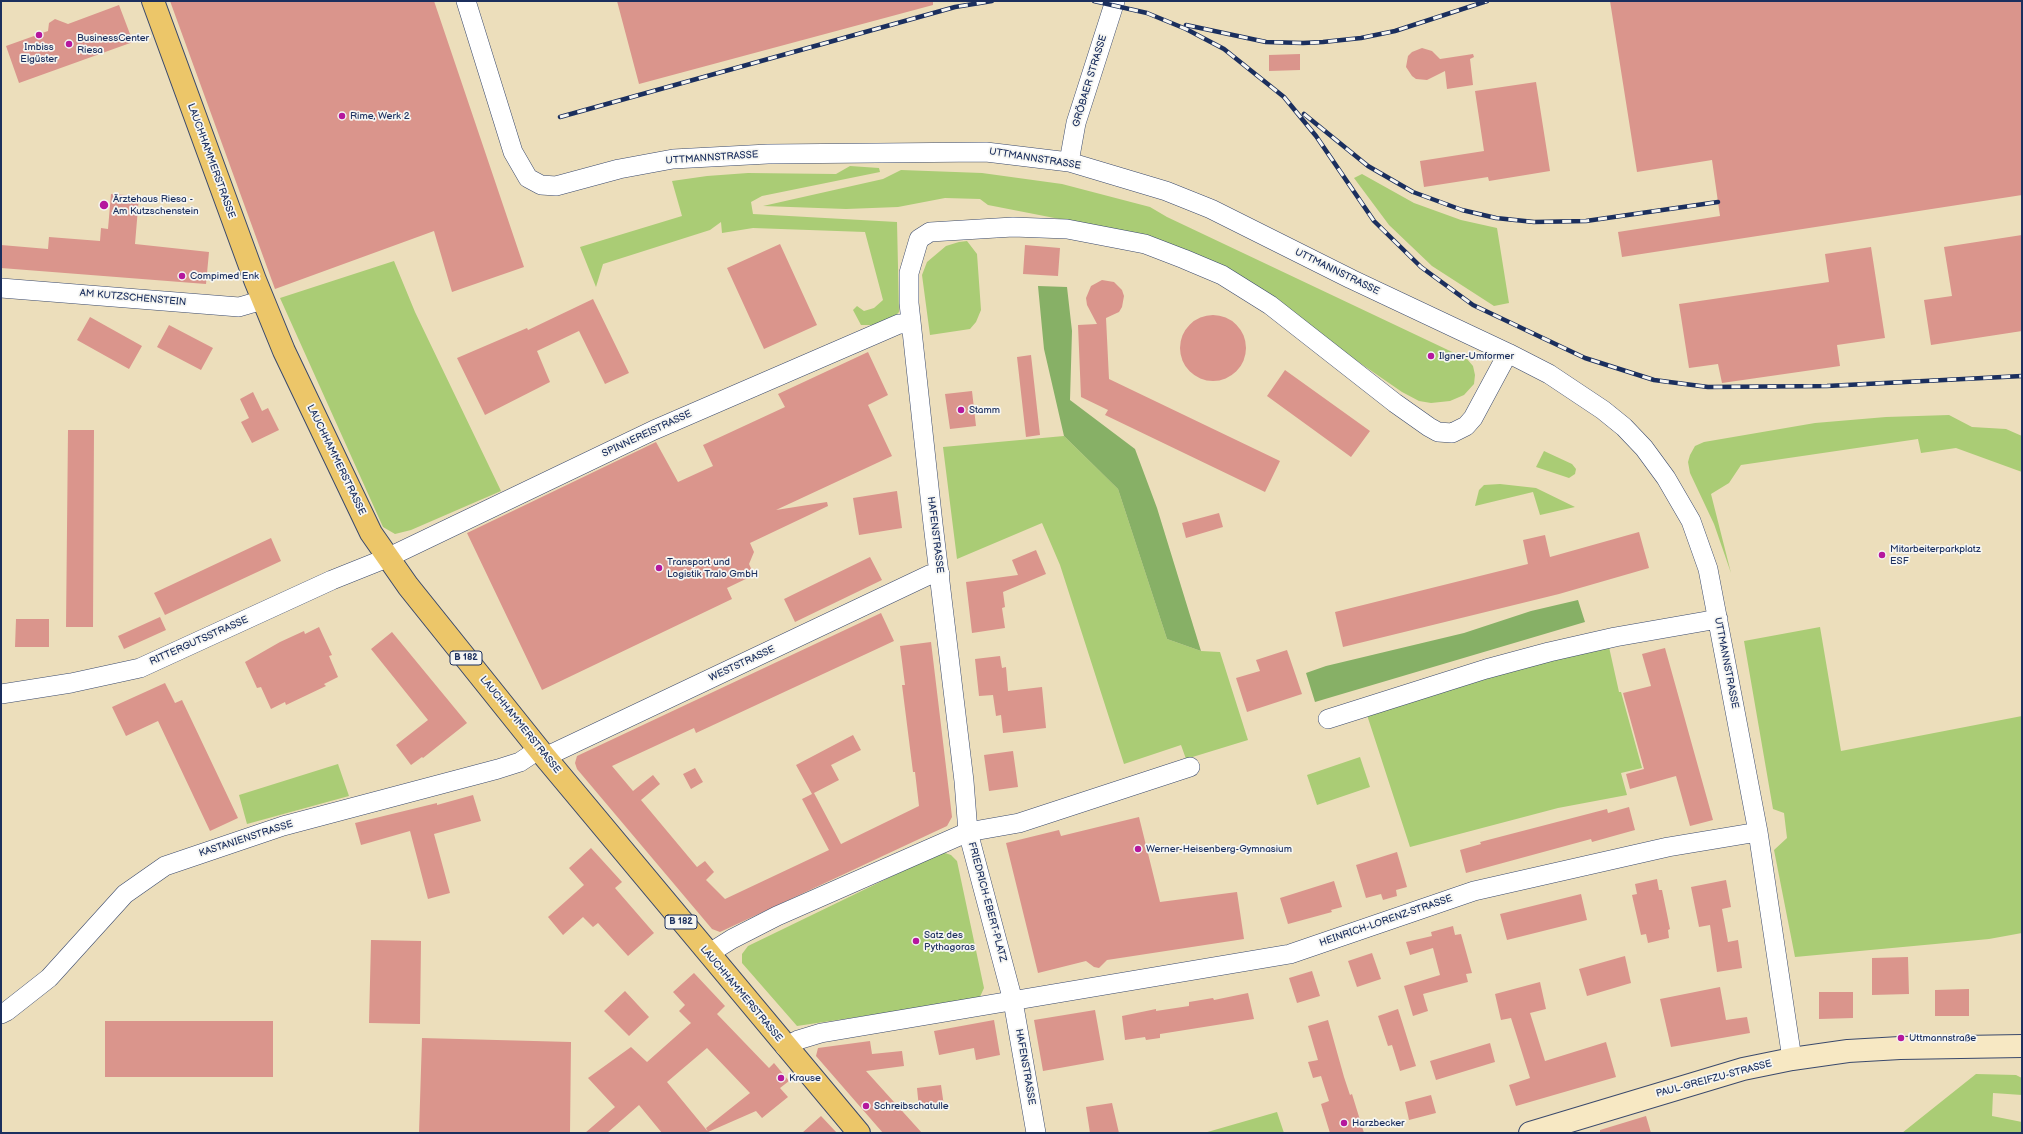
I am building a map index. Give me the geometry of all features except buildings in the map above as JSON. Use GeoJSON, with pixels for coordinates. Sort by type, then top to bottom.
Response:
{"type":"FeatureCollection","features":[{"type":"Feature","properties":{"kind":"main road","name":"LAUCHHAMMERSTRASSE"},"geometry":{"type":"LineString","coordinates":[[153,1],[263,300],[323,434],[371,533],[388,558],[542,753],[708,954],[859,1133]]}},
{"type":"Feature","properties":{"kind":"main road","name":"PAUL-GREIFZU-STRASSE"},"geometry":{"type":"LineString","coordinates":[[1530,1133],[1743,1069],[1792,1059],[1848,1051],[2022,1046]]}},
{"type":"Feature","properties":{"kind":"street","name":"UTTMANNSTRASSE"},"geometry":{"type":"LineString","coordinates":[[466,1],[513,152],[528,178],[541,185],[556,186],[619,169],[673,159],[768,154],[986,152],[1069,162],[1159,188],[1211,209],[1344,276],[1508,353],[1548,374],[1603,410],[1624,427],[1644,448],[1666,478],[1691,521],[1708,569],[1758,832],[1792,1059]]}},
{"type":"Feature","properties":{"kind":"street","name":"GRÖBAER STRASSE"},"geometry":{"type":"LineString","coordinates":[[1069,162],[1076,122],[1116,1]]}},
{"type":"Feature","properties":{"kind":"street","name":"HAFENSTRASSE"},"geometry":{"type":"LineString","coordinates":[[968,832],[963,774],[911,323],[909,273],[919,239],[930,232],[938,231],[1013,227],[1066,229],[1145,244],[1184,258],[1222,275],[1270,305],[1394,403],[1429,428],[1438,432],[1452,433],[1466,426],[1473,418],[1508,353]]}},
{"type":"Feature","properties":{"kind":"street","name":"AM KUTZSCHENSTEIN"},"geometry":{"type":"LineString","coordinates":[[1,288],[239,307],[263,300]]}},
{"type":"Feature","properties":{"kind":"street","name":"SPINNEREISTRASSE"},"geometry":{"type":"LineString","coordinates":[[388,558],[654,430],[898,324],[911,323]]}},
{"type":"Feature","properties":{"kind":"street","name":"RITTERGUTSSTRASSE"},"geometry":{"type":"LineString","coordinates":[[1,694],[71,683],[140,668],[332,580],[388,558]]}},
{"type":"Feature","properties":{"kind":"street","name":"WESTSTRASSE"},"geometry":{"type":"LineString","coordinates":[[542,753],[929,575],[940,574]]}},
{"type":"Feature","properties":{"kind":"street"},"geometry":{"type":"LineString","coordinates":[[1328,719],[1486,669],[1549,652],[1615,637],[1718,619]]}},
{"type":"Feature","properties":{"kind":"street","name":"KASTANIENSTRASSE"},"geometry":{"type":"LineString","coordinates":[[1,1014],[49,978],[125,894],[165,866],[283,826],[498,769],[542,753]]}},
{"type":"Feature","properties":{"kind":"street"},"geometry":{"type":"LineString","coordinates":[[968,832],[1019,823],[1190,767]]}},
{"type":"Feature","properties":{"kind":"street","name":"FRIEDRICH-EBERT-PLATZ"},"geometry":{"type":"LineString","coordinates":[[708,954],[732,939],[777,916],[968,832],[1013,1001]]}},
{"type":"Feature","properties":{"kind":"street","name":"HEINRICH-LORENZ-STRASSE"},"geometry":{"type":"LineString","coordinates":[[1013,1001],[1290,954],[1474,891],[1668,847],[1758,832]]}},
{"type":"Feature","properties":{"kind":"street","name":"HAFENSTRASSE"},"geometry":{"type":"LineString","coordinates":[[1013,1001],[1036,1133]]}},
{"type":"Feature","properties":{"kind":"street"},"geometry":{"type":"LineString","coordinates":[[786,1047],[798,1040],[821,1033],[1013,1001]]}},
{"type":"Feature","properties":{"kind":"green space"},"geometry":{"type":"Polygon","coordinates":[[[850,166],[879,168],[880,172],[762,196],[751,202],[753,214],[897,222],[899,312],[892,320],[874,325],[861,325],[853,310],[857,306],[864,311],[874,308],[883,300],[865,232],[753,228],[722,233],[721,222],[710,230],[603,264],[596,287],[580,247],[682,216],[672,181],[707,176],[748,173],[836,174],[850,166]]]}},
{"type":"Feature","properties":{"kind":"green space"},"geometry":{"type":"Polygon","coordinates":[[[901,170],[982,173],[1062,184],[1150,207],[1167,217],[1467,359],[1473,366],[1475,375],[1474,384],[1464,395],[1450,401],[1431,403],[1419,401],[1402,392],[1328,341],[1280,304],[1075,222],[988,205],[980,199],[945,198],[898,207],[846,209],[763,206],[883,179],[901,170]]]}},
{"type":"Feature","properties":{"kind":"green space"},"geometry":{"type":"Polygon","coordinates":[[[1362,174],[1414,203],[1461,220],[1497,228],[1509,303],[1494,306],[1432,266],[1389,225],[1354,178],[1362,174]]]}},
{"type":"Feature","properties":{"kind":"green space"},"geometry":{"type":"Polygon","coordinates":[[[967,241],[977,254],[981,310],[976,322],[970,329],[930,335],[922,275],[927,262],[946,246],[967,241]]]}},
{"type":"Feature","properties":{"kind":"green space"},"geometry":{"type":"Polygon","coordinates":[[[394,261],[415,312],[501,491],[411,530],[395,534],[383,527],[280,298],[394,261]]]}},
{"type":"Feature","properties":{"kind":"green space"},"geometry":{"type":"Polygon","coordinates":[[[1038,286],[1067,287],[1072,331],[1070,400],[1135,449],[1157,508],[1201,651],[1167,639],[1118,489],[1064,436],[1044,349],[1038,286]]]}},
{"type":"Feature","properties":{"kind":"green space"},"geometry":{"type":"Polygon","coordinates":[[[1949,415],[1972,427],[2006,429],[2022,436],[2022,472],[1956,448],[1921,453],[1918,439],[1741,465],[1729,483],[1711,494],[1731,573],[1714,524],[1690,473],[1688,462],[1695,446],[1704,442],[1815,423],[1886,417],[1949,415]]]}},
{"type":"Feature","properties":{"kind":"green space"},"geometry":{"type":"Polygon","coordinates":[[[1064,436],[1118,489],[1167,639],[1201,651],[1220,652],[1248,740],[1186,759],[1181,745],[1124,764],[1060,565],[1042,523],[957,559],[943,447],[1064,436]]]}},
{"type":"Feature","properties":{"kind":"green space"},"geometry":{"type":"Polygon","coordinates":[[[1544,451],[1572,464],[1576,469],[1575,474],[1569,478],[1536,467],[1544,451]]]}},
{"type":"Feature","properties":{"kind":"green space"},"geometry":{"type":"Polygon","coordinates":[[[1500,484],[1536,488],[1575,507],[1540,515],[1533,492],[1475,506],[1479,490],[1484,485],[1500,484]]]}},
{"type":"Feature","properties":{"kind":"green space"},"geometry":{"type":"Polygon","coordinates":[[[1578,600],[1585,622],[1315,702],[1306,673],[1326,666],[1464,633],[1531,611],[1578,600]]]}},
{"type":"Feature","properties":{"kind":"green space"},"geometry":{"type":"Polygon","coordinates":[[[1820,627],[1841,751],[2022,716],[2022,933],[1989,939],[1795,957],[1774,850],[1787,838],[1784,813],[1773,809],[1744,641],[1820,627]]]}},
{"type":"Feature","properties":{"kind":"green space"},"geometry":{"type":"Polygon","coordinates":[[[1609,647],[1619,692],[1621,692],[1642,768],[1621,773],[1627,795],[1558,808],[1410,847],[1367,715],[1488,675],[1609,647]]]}},
{"type":"Feature","properties":{"kind":"green space"},"geometry":{"type":"Polygon","coordinates":[[[1360,757],[1370,787],[1317,805],[1307,775],[1360,757]]]}},
{"type":"Feature","properties":{"kind":"green space"},"geometry":{"type":"Polygon","coordinates":[[[338,764],[349,796],[247,824],[239,795],[338,764]]]}},
{"type":"Feature","properties":{"kind":"green space"},"geometry":{"type":"Polygon","coordinates":[[[942,852],[951,855],[957,861],[984,988],[979,999],[797,1026],[742,963],[742,954],[748,946],[942,852]]]}},
{"type":"Feature","properties":{"kind":"green space"},"geometry":{"type":"Polygon","coordinates":[[[1976,1074],[2016,1075],[2022,1078],[2022,1095],[1993,1093],[1992,1116],[2022,1122],[2022,1133],[1902,1133],[1976,1074]]]}},
{"type":"Feature","properties":{"kind":"green space"},"geometry":{"type":"Polygon","coordinates":[[[1277,1112],[1284,1133],[1204,1133],[1277,1112]]]}},
{"type":"Feature","properties":{"kind":"railway"},"geometry":{"type":"LineString","coordinates":[[560,117],[955,7],[992,1]]}},
{"type":"Feature","properties":{"kind":"railway"},"geometry":{"type":"LineString","coordinates":[[1094,1],[1147,13],[1186,29],[1224,49],[1284,97],[1316,136],[1374,221],[1421,267],[1473,305],[1585,358],[1654,380],[1708,387],[1827,386],[2022,376]]}},
{"type":"Feature","properties":{"kind":"railway"},"geometry":{"type":"LineString","coordinates":[[1186,25],[1266,42],[1323,42],[1361,38],[1395,31],[1487,1]]}},
{"type":"Feature","properties":{"kind":"railway"},"geometry":{"type":"LineString","coordinates":[[1304,114],[1368,166],[1413,192],[1462,210],[1496,218],[1534,222],[1586,221],[1718,202]]}},
{"type":"Feature","properties":{"kind":"place","name":"Imbiss Elgüster"},"geometry":{"type":"Point","coordinates":[39,35]}},
{"type":"Feature","properties":{"kind":"place","name":"BusinessCenter Riesa"},"geometry":{"type":"Point","coordinates":[69,44]}},
{"type":"Feature","properties":{"kind":"place","name":"Rime, Werk 2"},"geometry":{"type":"Point","coordinates":[342,116]}},
{"type":"Feature","properties":{"kind":"place","name":"Ärztehaus Riesa - Am Kutzschenstein"},"geometry":{"type":"Point","coordinates":[104,205]}},
{"type":"Feature","properties":{"kind":"place","name":"Compimed Enk"},"geometry":{"type":"Point","coordinates":[182,276]}},
{"type":"Feature","properties":{"kind":"place","name":"Ilgner-Umformer"},"geometry":{"type":"Point","coordinates":[1431,356]}},
{"type":"Feature","properties":{"kind":"place","name":"Stamm"},"geometry":{"type":"Point","coordinates":[961,410]}},
{"type":"Feature","properties":{"kind":"place","name":"Mitarbeiterparkplatz ESF"},"geometry":{"type":"Point","coordinates":[1882,555]}},
{"type":"Feature","properties":{"kind":"place","name":"Transport und Logistik Tralo GmbH"},"geometry":{"type":"Point","coordinates":[659,568]}},
{"type":"Feature","properties":{"kind":"place","name":"Werner-Heisenberg-Gymnasium"},"geometry":{"type":"Point","coordinates":[1138,849]}},
{"type":"Feature","properties":{"kind":"place","name":"Satz des Pythagoras"},"geometry":{"type":"Point","coordinates":[916,941]}},
{"type":"Feature","properties":{"kind":"place","name":"Uttmannstraße"},"geometry":{"type":"Point","coordinates":[1901,1038]}},
{"type":"Feature","properties":{"kind":"place","name":"Krause"},"geometry":{"type":"Point","coordinates":[781,1078]}},
{"type":"Feature","properties":{"kind":"place","name":"Schreibschatulle"},"geometry":{"type":"Point","coordinates":[866,1106]}},
{"type":"Feature","properties":{"kind":"place","name":"Harzbecker"},"geometry":{"type":"Point","coordinates":[1344,1123]}}]}
